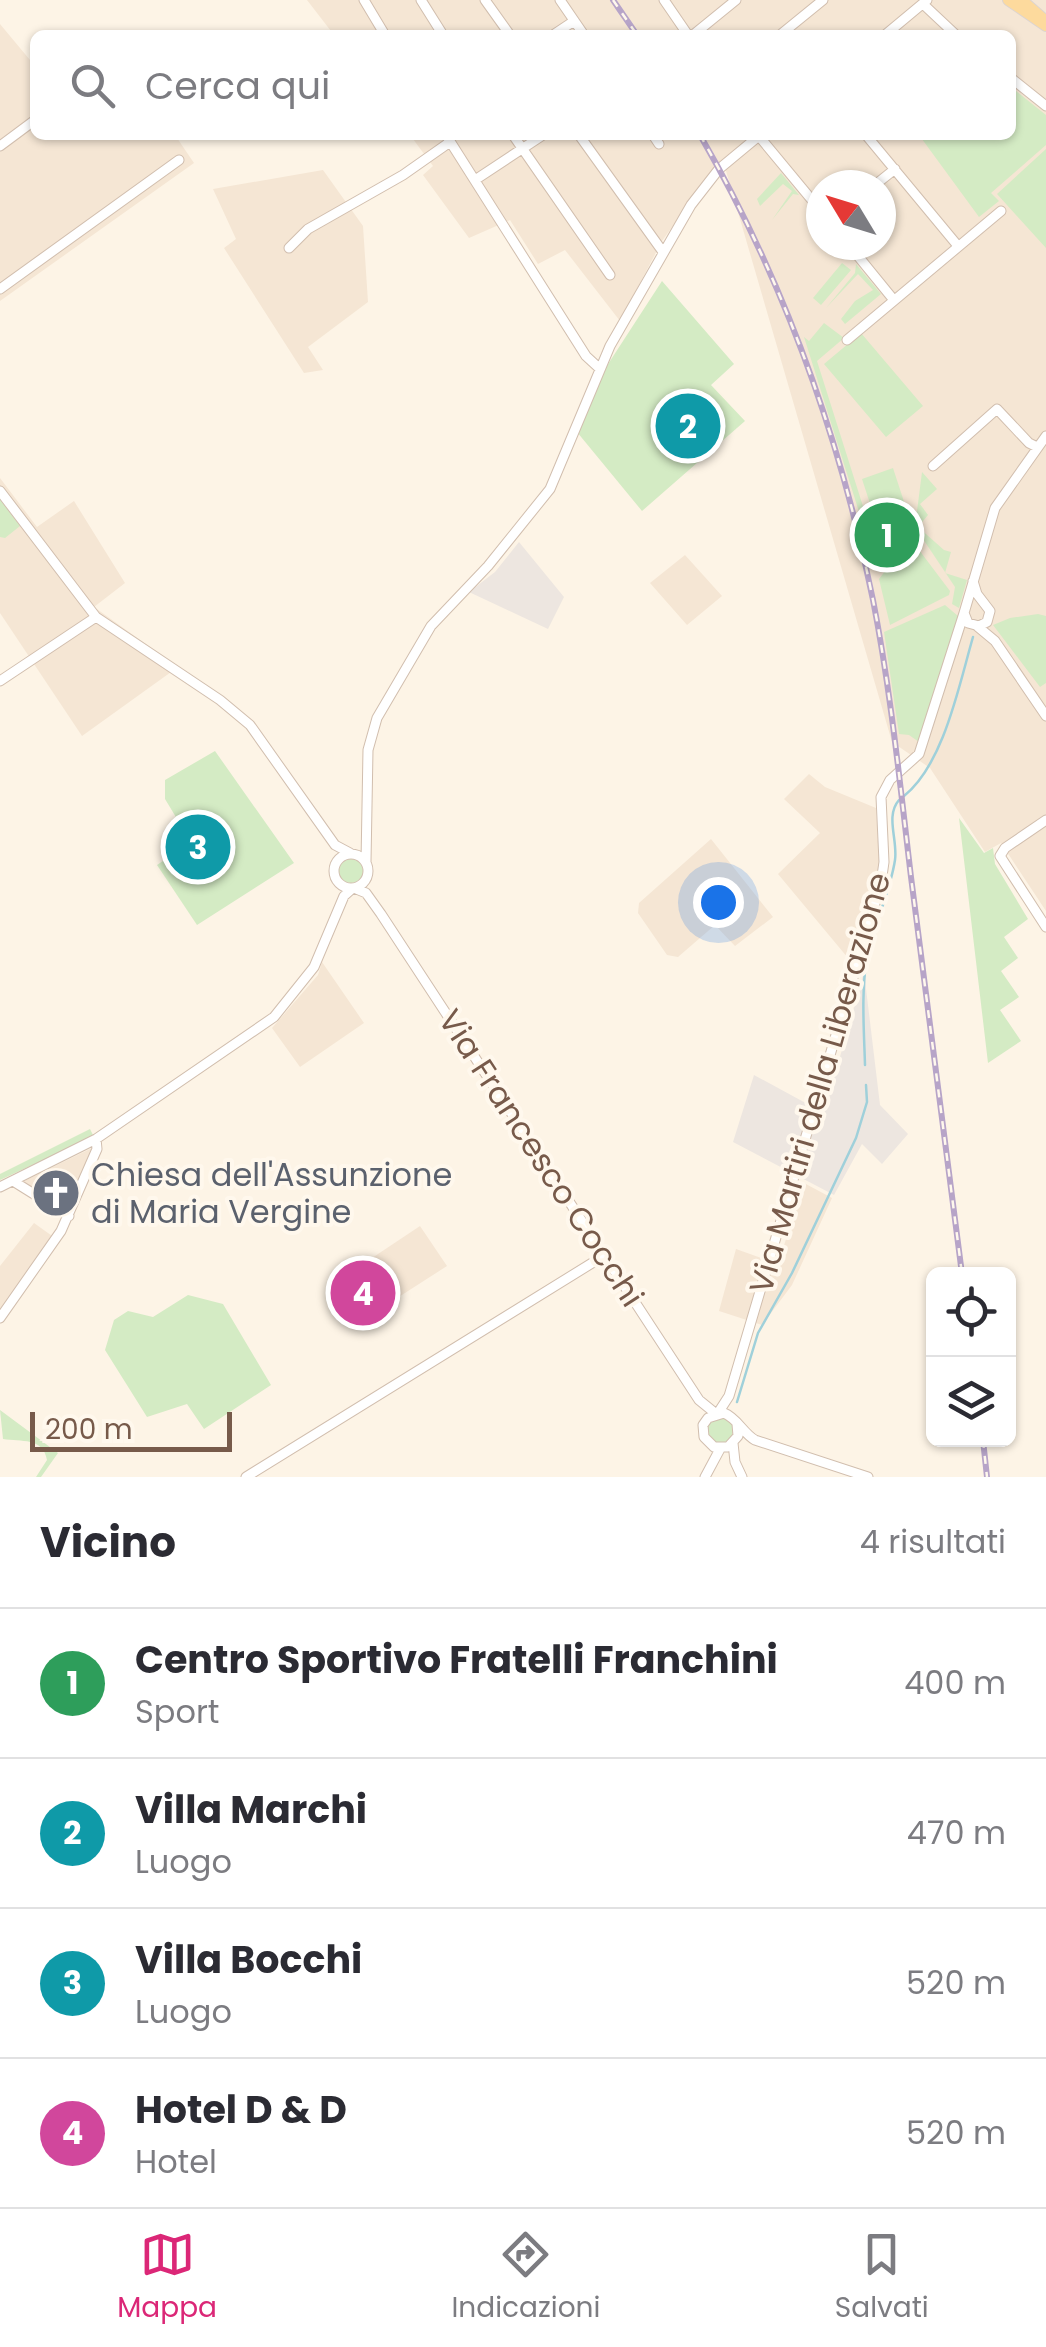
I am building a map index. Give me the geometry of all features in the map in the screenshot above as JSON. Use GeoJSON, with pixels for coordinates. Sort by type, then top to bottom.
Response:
{"type":"FeatureCollection","features":[{"type":"Feature","properties":{"kind":"main road"},"geometry":{"type":"LineString","coordinates":[[1008,0],[1046,24]]}},
{"type":"Feature","properties":{"kind":"main road"},"geometry":{"type":"LineString","coordinates":[[1022,0],[1046,24]]}},
{"type":"Feature","properties":{"kind":"street"},"geometry":{"type":"LineString","coordinates":[[364,0],[382,30]]}},
{"type":"Feature","properties":{"kind":"street"},"geometry":{"type":"LineString","coordinates":[[420,0],[440,30]]}},
{"type":"Feature","properties":{"kind":"street"},"geometry":{"type":"LineString","coordinates":[[486,0],[507,30]]}},
{"type":"Feature","properties":{"kind":"street"},"geometry":{"type":"LineString","coordinates":[[560,0],[580,30]]}},
{"type":"Feature","properties":{"kind":"street"},"geometry":{"type":"LineString","coordinates":[[664,0],[686,30]]}},
{"type":"Feature","properties":{"kind":"street"},"geometry":{"type":"LineString","coordinates":[[697,30],[736,0]]}},
{"type":"Feature","properties":{"kind":"street"},"geometry":{"type":"LineString","coordinates":[[786,30],[824,0]]}},
{"type":"Feature","properties":{"kind":"street"},"geometry":{"type":"LineString","coordinates":[[891,30],[927,2],[952,30]]}},
{"type":"Feature","properties":{"kind":"street"},"geometry":{"type":"LineString","coordinates":[[561,30],[574,21]]}},
{"type":"Feature","properties":{"kind":"street"},"geometry":{"type":"LineString","coordinates":[[1016,82],[1046,106]]}},
{"type":"Feature","properties":{"kind":"street"},"geometry":{"type":"LineString","coordinates":[[0,146],[30,124]]}},
{"type":"Feature","properties":{"kind":"street"},"geometry":{"type":"LineString","coordinates":[[290,248],[308,229],[403,175],[446,140]]}},
{"type":"Feature","properties":{"kind":"street"},"geometry":{"type":"LineString","coordinates":[[449,140],[586,356],[598,368]]}},
{"type":"Feature","properties":{"kind":"street"},"geometry":{"type":"LineString","coordinates":[[516,140],[610,276]]}},
{"type":"Feature","properties":{"kind":"street"},"geometry":{"type":"LineString","coordinates":[[475,180],[536,140]]}},
{"type":"Feature","properties":{"kind":"street"},"geometry":{"type":"LineString","coordinates":[[583,140],[663,252]]}},
{"type":"Feature","properties":{"kind":"street","name":"Via Francesco Cocchi"},"geometry":{"type":"LineString","coordinates":[[381,914],[369,886],[366,836],[368,750],[377,718],[442,613],[488,566],[544,498],[598,368],[663,252],[709,180],[753,140]]}},
{"type":"Feature","properties":{"kind":"street"},"geometry":{"type":"LineString","coordinates":[[763,140],[806,193]]}},
{"type":"Feature","properties":{"kind":"street"},"geometry":{"type":"LineString","coordinates":[[870,140],[958,246]]}},
{"type":"Feature","properties":{"kind":"street"},"geometry":{"type":"LineString","coordinates":[[0,289],[179,160]]}},
{"type":"Feature","properties":{"kind":"street"},"geometry":{"type":"LineString","coordinates":[[847,340],[1001,210]]}},
{"type":"Feature","properties":{"kind":"street"},"geometry":{"type":"LineString","coordinates":[[862,260],[894,298]]}},
{"type":"Feature","properties":{"kind":"street"},"geometry":{"type":"LineString","coordinates":[[932,466],[997,409],[1037,447]]}},
{"type":"Feature","properties":{"kind":"street"},"geometry":{"type":"LineString","coordinates":[[948,666],[995,508],[1046,436]]}},
{"type":"Feature","properties":{"kind":"street"},"geometry":{"type":"LineString","coordinates":[[0,491],[96,617],[242,717],[263,740],[336,847],[351,853],[367,867],[363,883],[353,888],[341,904],[314,968],[281,1011],[96,1139],[0,1188]]}},
{"type":"Feature","properties":{"kind":"street"},"geometry":{"type":"LineString","coordinates":[[973,581],[989,608],[995,641]]}},
{"type":"Feature","properties":{"kind":"street"},"geometry":{"type":"LineString","coordinates":[[964,610],[974,600],[984,601]]}},
{"type":"Feature","properties":{"kind":"street"},"geometry":{"type":"LineString","coordinates":[[964,610],[966,621],[995,641],[1046,716]]}},
{"type":"Feature","properties":{"kind":"street"},"geometry":{"type":"LineString","coordinates":[[948,666],[961,634],[990,616]]}},
{"type":"Feature","properties":{"kind":"street"},"geometry":{"type":"LineString","coordinates":[[0,681],[96,617]]}},
{"type":"Feature","properties":{"kind":"street","name":"Via Martiri della Liberazione"},"geometry":{"type":"LineString","coordinates":[[703,1433],[706,1420],[717,1413],[729,1396],[881,883],[884,862],[880,800],[886,785],[919,754],[948,666]]}},
{"type":"Feature","properties":{"kind":"street"},"geometry":{"type":"LineString","coordinates":[[1046,820],[1000,855],[1046,927]]}},
{"type":"Feature","properties":{"kind":"street"},"geometry":{"type":"LineString","coordinates":[[321,825],[334,852],[341,904]]}},
{"type":"Feature","properties":{"kind":"street"},"geometry":{"type":"LineString","coordinates":[[334,867],[340,858],[359,848],[366,836]]}},
{"type":"Feature","properties":{"kind":"street"},"geometry":{"type":"LineString","coordinates":[[336,879],[353,888]]}},
{"type":"Feature","properties":{"kind":"street","name":"Via Francesco Cocchi"},"geometry":{"type":"LineString","coordinates":[[353,888],[365,892],[381,914],[700,1400],[717,1413]]}},
{"type":"Feature","properties":{"kind":"street"},"geometry":{"type":"LineString","coordinates":[[0,1318],[69,1216],[97,1149],[96,1139]]}},
{"type":"Feature","properties":{"kind":"street"},"geometry":{"type":"LineString","coordinates":[[13,1181],[69,1216]]}},
{"type":"Feature","properties":{"kind":"street"},"geometry":{"type":"LineString","coordinates":[[246,1477],[605,1255]]}},
{"type":"Feature","properties":{"kind":"street","name":"Via Martiri della Liberazione"},"geometry":{"type":"LineString","coordinates":[[729,1396],[736,1422],[736,1462]]}},
{"type":"Feature","properties":{"kind":"street","name":"Via Francesco Cocchi"},"geometry":{"type":"LineString","coordinates":[[700,1400],[703,1433]]}},
{"type":"Feature","properties":{"kind":"street"},"geometry":{"type":"LineString","coordinates":[[717,1413],[736,1422],[755,1440]]}},
{"type":"Feature","properties":{"kind":"street"},"geometry":{"type":"LineString","coordinates":[[703,1433],[711,1446],[721,1448],[736,1462],[742,1477]]}},
{"type":"Feature","properties":{"kind":"street"},"geometry":{"type":"LineString","coordinates":[[703,1433],[706,1472]]}},
{"type":"Feature","properties":{"kind":"street"},"geometry":{"type":"LineString","coordinates":[[706,1472],[721,1448],[755,1440],[868,1477]]}},
{"type":"Feature","properties":{"kind":"shaded area"},"geometry":{"type":"Polygon","coordinates":[[[307,0],[1046,0],[1046,911],[1001,843],[985,852],[930,768],[892,742],[724,164],[710,174],[662,241],[620,321],[565,250],[538,264],[510,220],[469,238],[423,175],[433,166],[414,140],[1016,140],[1016,30],[330,30],[307,0]]]}},
{"type":"Feature","properties":{"kind":"shaded area"},"geometry":{"type":"Polygon","coordinates":[[[0,24],[30,60],[30,140],[178,140],[194,163],[0,301],[0,24]]]}},
{"type":"Feature","properties":{"kind":"shaded area"},"geometry":{"type":"Polygon","coordinates":[[[323,170],[363,226],[368,302],[308,347],[323,370],[304,373],[224,248],[236,239],[213,189],[323,170]]]}},
{"type":"Feature","properties":{"kind":"shaded area"},"geometry":{"type":"Polygon","coordinates":[[[0,478],[37,527],[74,501],[125,583],[94,607],[178,667],[82,736],[0,613],[0,478]]]}},
{"type":"Feature","properties":{"kind":"shaded area"},"geometry":{"type":"Polygon","coordinates":[[[519,542],[564,597],[548,629],[469,592],[495,572],[519,542]]]}},
{"type":"Feature","properties":{"kind":"shaded area"},"geometry":{"type":"Polygon","coordinates":[[[685,555],[722,596],[687,625],[650,583],[685,555]]]}},
{"type":"Feature","properties":{"kind":"shaded area"},"geometry":{"type":"Polygon","coordinates":[[[809,774],[825,787],[876,808],[880,876],[853,964],[778,874],[820,833],[784,799],[809,774]]]}},
{"type":"Feature","properties":{"kind":"shaded area"},"geometry":{"type":"Polygon","coordinates":[[[711,839],[773,917],[735,946],[715,925],[678,957],[667,955],[638,913],[639,903],[711,839]]]}},
{"type":"Feature","properties":{"kind":"shaded area"},"geometry":{"type":"Polygon","coordinates":[[[322,962],[364,1023],[300,1067],[272,1028],[318,975],[322,962]]]}},
{"type":"Feature","properties":{"kind":"shaded area"},"geometry":{"type":"Polygon","coordinates":[[[864,972],[880,1105],[908,1134],[882,1164],[862,1144],[834,1195],[733,1142],[754,1075],[824,1113],[864,972]]]}},
{"type":"Feature","properties":{"kind":"shaded area"},"geometry":{"type":"Polygon","coordinates":[[[92,1148],[68,1210],[20,1183],[92,1148]]]}},
{"type":"Feature","properties":{"kind":"shaded area"},"geometry":{"type":"Polygon","coordinates":[[[804,1183],[832,1198],[792,1285],[762,1325],[719,1311],[736,1249],[778,1264],[804,1183]]]}},
{"type":"Feature","properties":{"kind":"shaded area"},"geometry":{"type":"Polygon","coordinates":[[[34,1223],[55,1238],[0,1316],[0,1266],[34,1223]]]}},
{"type":"Feature","properties":{"kind":"shaded area"},"geometry":{"type":"Polygon","coordinates":[[[420,1226],[447,1266],[352,1327],[327,1288],[420,1226]]]}},
{"type":"Feature","properties":{"kind":"green space"},"geometry":{"type":"Polygon","coordinates":[[[1016,91],[1046,115],[1046,145],[991,193],[999,201],[979,217],[923,140],[1016,140],[1016,91]]]}},
{"type":"Feature","properties":{"kind":"green space"},"geometry":{"type":"Polygon","coordinates":[[[1046,149],[1046,248],[997,194],[1046,149]]]}},
{"type":"Feature","properties":{"kind":"green space"},"geometry":{"type":"Polygon","coordinates":[[[781,173],[799,195],[793,194],[772,220],[792,191],[783,184],[760,206],[757,199],[781,173]]]}},
{"type":"Feature","properties":{"kind":"green space"},"geometry":{"type":"Polygon","coordinates":[[[842,263],[851,270],[821,305],[813,298],[842,263]]]}},
{"type":"Feature","properties":{"kind":"green space"},"geometry":{"type":"Polygon","coordinates":[[[856,264],[881,294],[845,324],[841,319],[855,301],[873,290],[858,274],[826,308],[855,273],[856,264]]]}},
{"type":"Feature","properties":{"kind":"green space"},"geometry":{"type":"Polygon","coordinates":[[[662,281],[734,364],[711,385],[745,421],[642,511],[577,432],[599,378],[662,281]]]}},
{"type":"Feature","properties":{"kind":"green space"},"geometry":{"type":"Polygon","coordinates":[[[824,323],[844,338],[817,361],[880,560],[870,562],[860,515],[804,337],[809,341],[824,323]]]}},
{"type":"Feature","properties":{"kind":"green space"},"geometry":{"type":"Polygon","coordinates":[[[861,333],[923,406],[886,437],[824,364],[861,333]]]}},
{"type":"Feature","properties":{"kind":"green space"},"geometry":{"type":"Polygon","coordinates":[[[893,468],[909,517],[878,528],[862,479],[893,468]]]}},
{"type":"Feature","properties":{"kind":"green space"},"geometry":{"type":"Polygon","coordinates":[[[922,472],[937,489],[920,504],[928,515],[918,527],[951,552],[945,572],[915,527],[922,472]]]}},
{"type":"Feature","properties":{"kind":"green space"},"geometry":{"type":"Polygon","coordinates":[[[0,499],[20,526],[5,538],[0,537],[0,499]]]}},
{"type":"Feature","properties":{"kind":"green space"},"geometry":{"type":"Polygon","coordinates":[[[910,538],[950,591],[890,625],[879,579],[910,538]]]}},
{"type":"Feature","properties":{"kind":"green space"},"geometry":{"type":"Polygon","coordinates":[[[946,573],[967,580],[959,608],[952,604],[955,587],[946,573]]]}},
{"type":"Feature","properties":{"kind":"green space"},"geometry":{"type":"Polygon","coordinates":[[[945,605],[958,616],[957,626],[919,742],[899,734],[884,632],[945,605]]]}},
{"type":"Feature","properties":{"kind":"green space"},"geometry":{"type":"Polygon","coordinates":[[[1038,614],[1046,616],[1046,683],[1040,687],[993,625],[1038,614]]]}},
{"type":"Feature","properties":{"kind":"green space"},"geometry":{"type":"Polygon","coordinates":[[[215,751],[294,863],[197,925],[157,865],[191,842],[165,799],[165,780],[215,751]]]}},
{"type":"Feature","properties":{"kind":"green space"},"geometry":{"type":"Polygon","coordinates":[[[959,818],[984,853],[993,848],[995,864],[1028,919],[1004,937],[1018,958],[1001,971],[1019,997],[1000,1010],[1021,1041],[988,1063],[959,818]]]}},
{"type":"Feature","properties":{"kind":"green space"},"geometry":{"type":"Polygon","coordinates":[[[351,859],[360,862],[360,880],[351,883],[342,880],[339,871],[342,862],[351,859]]]}},
{"type":"Feature","properties":{"kind":"green space"},"geometry":{"type":"Polygon","coordinates":[[[90,1129],[93,1135],[84,1141],[0,1180],[0,1174],[90,1129]]]}},
{"type":"Feature","properties":{"kind":"green space"},"geometry":{"type":"Polygon","coordinates":[[[188,1295],[223,1304],[271,1385],[204,1429],[187,1404],[147,1417],[105,1350],[114,1320],[128,1311],[153,1317],[188,1295]]]}},
{"type":"Feature","properties":{"kind":"green space"},"geometry":{"type":"Polygon","coordinates":[[[0,1410],[58,1453],[41,1477],[36,1477],[47,1460],[45,1453],[30,1442],[3,1439],[0,1410]]]}},
{"type":"Feature","properties":{"kind":"green space"},"geometry":{"type":"Polygon","coordinates":[[[720,1417],[729,1421],[733,1430],[729,1439],[720,1443],[711,1439],[707,1430],[711,1421],[720,1417]]]}},
{"type":"Feature","properties":{"kind":"waterway"},"geometry":{"type":"LineString","coordinates":[[904,796],[918,782],[940,744],[973,637]]}},
{"type":"Feature","properties":{"kind":"waterway"},"geometry":{"type":"LineString","coordinates":[[865,1065],[865,970],[893,872],[893,813],[899,800]]}},
{"type":"Feature","properties":{"kind":"waterway"},"geometry":{"type":"LineString","coordinates":[[737,1402],[758,1333],[792,1273],[856,1138],[867,1102],[866,1085]]}},
{"type":"Feature","properties":{"kind":"railway"},"geometry":{"type":"LineString","coordinates":[[613,0],[634,30]]}},
{"type":"Feature","properties":{"kind":"railway"},"geometry":{"type":"LineString","coordinates":[[703,140],[757,245],[805,360],[844,479],[873,600],[890,704],[961,1267]]}},
{"type":"Feature","properties":{"kind":"railway"},"geometry":{"type":"LineString","coordinates":[[984,1447],[987,1477]]}},
{"type":"Feature","properties":{"kind":"place","name":"Villa Marchi"},"geometry":{"type":"Point","coordinates":[688,426]}},
{"type":"Feature","properties":{"kind":"place","name":"Centro Sportivo Fratelli Franchini"},"geometry":{"type":"Point","coordinates":[887,535]}},
{"type":"Feature","properties":{"kind":"place","name":"Villa Bocchi"},"geometry":{"type":"Point","coordinates":[198,847]}},
{"type":"Feature","properties":{"kind":"place","name":"Chiesa dell'Assunzione di Maria Vergine"},"geometry":{"type":"Point","coordinates":[56,1193]}},
{"type":"Feature","properties":{"kind":"place","name":"Hotel D & D"},"geometry":{"type":"Point","coordinates":[363,1293]}}]}
